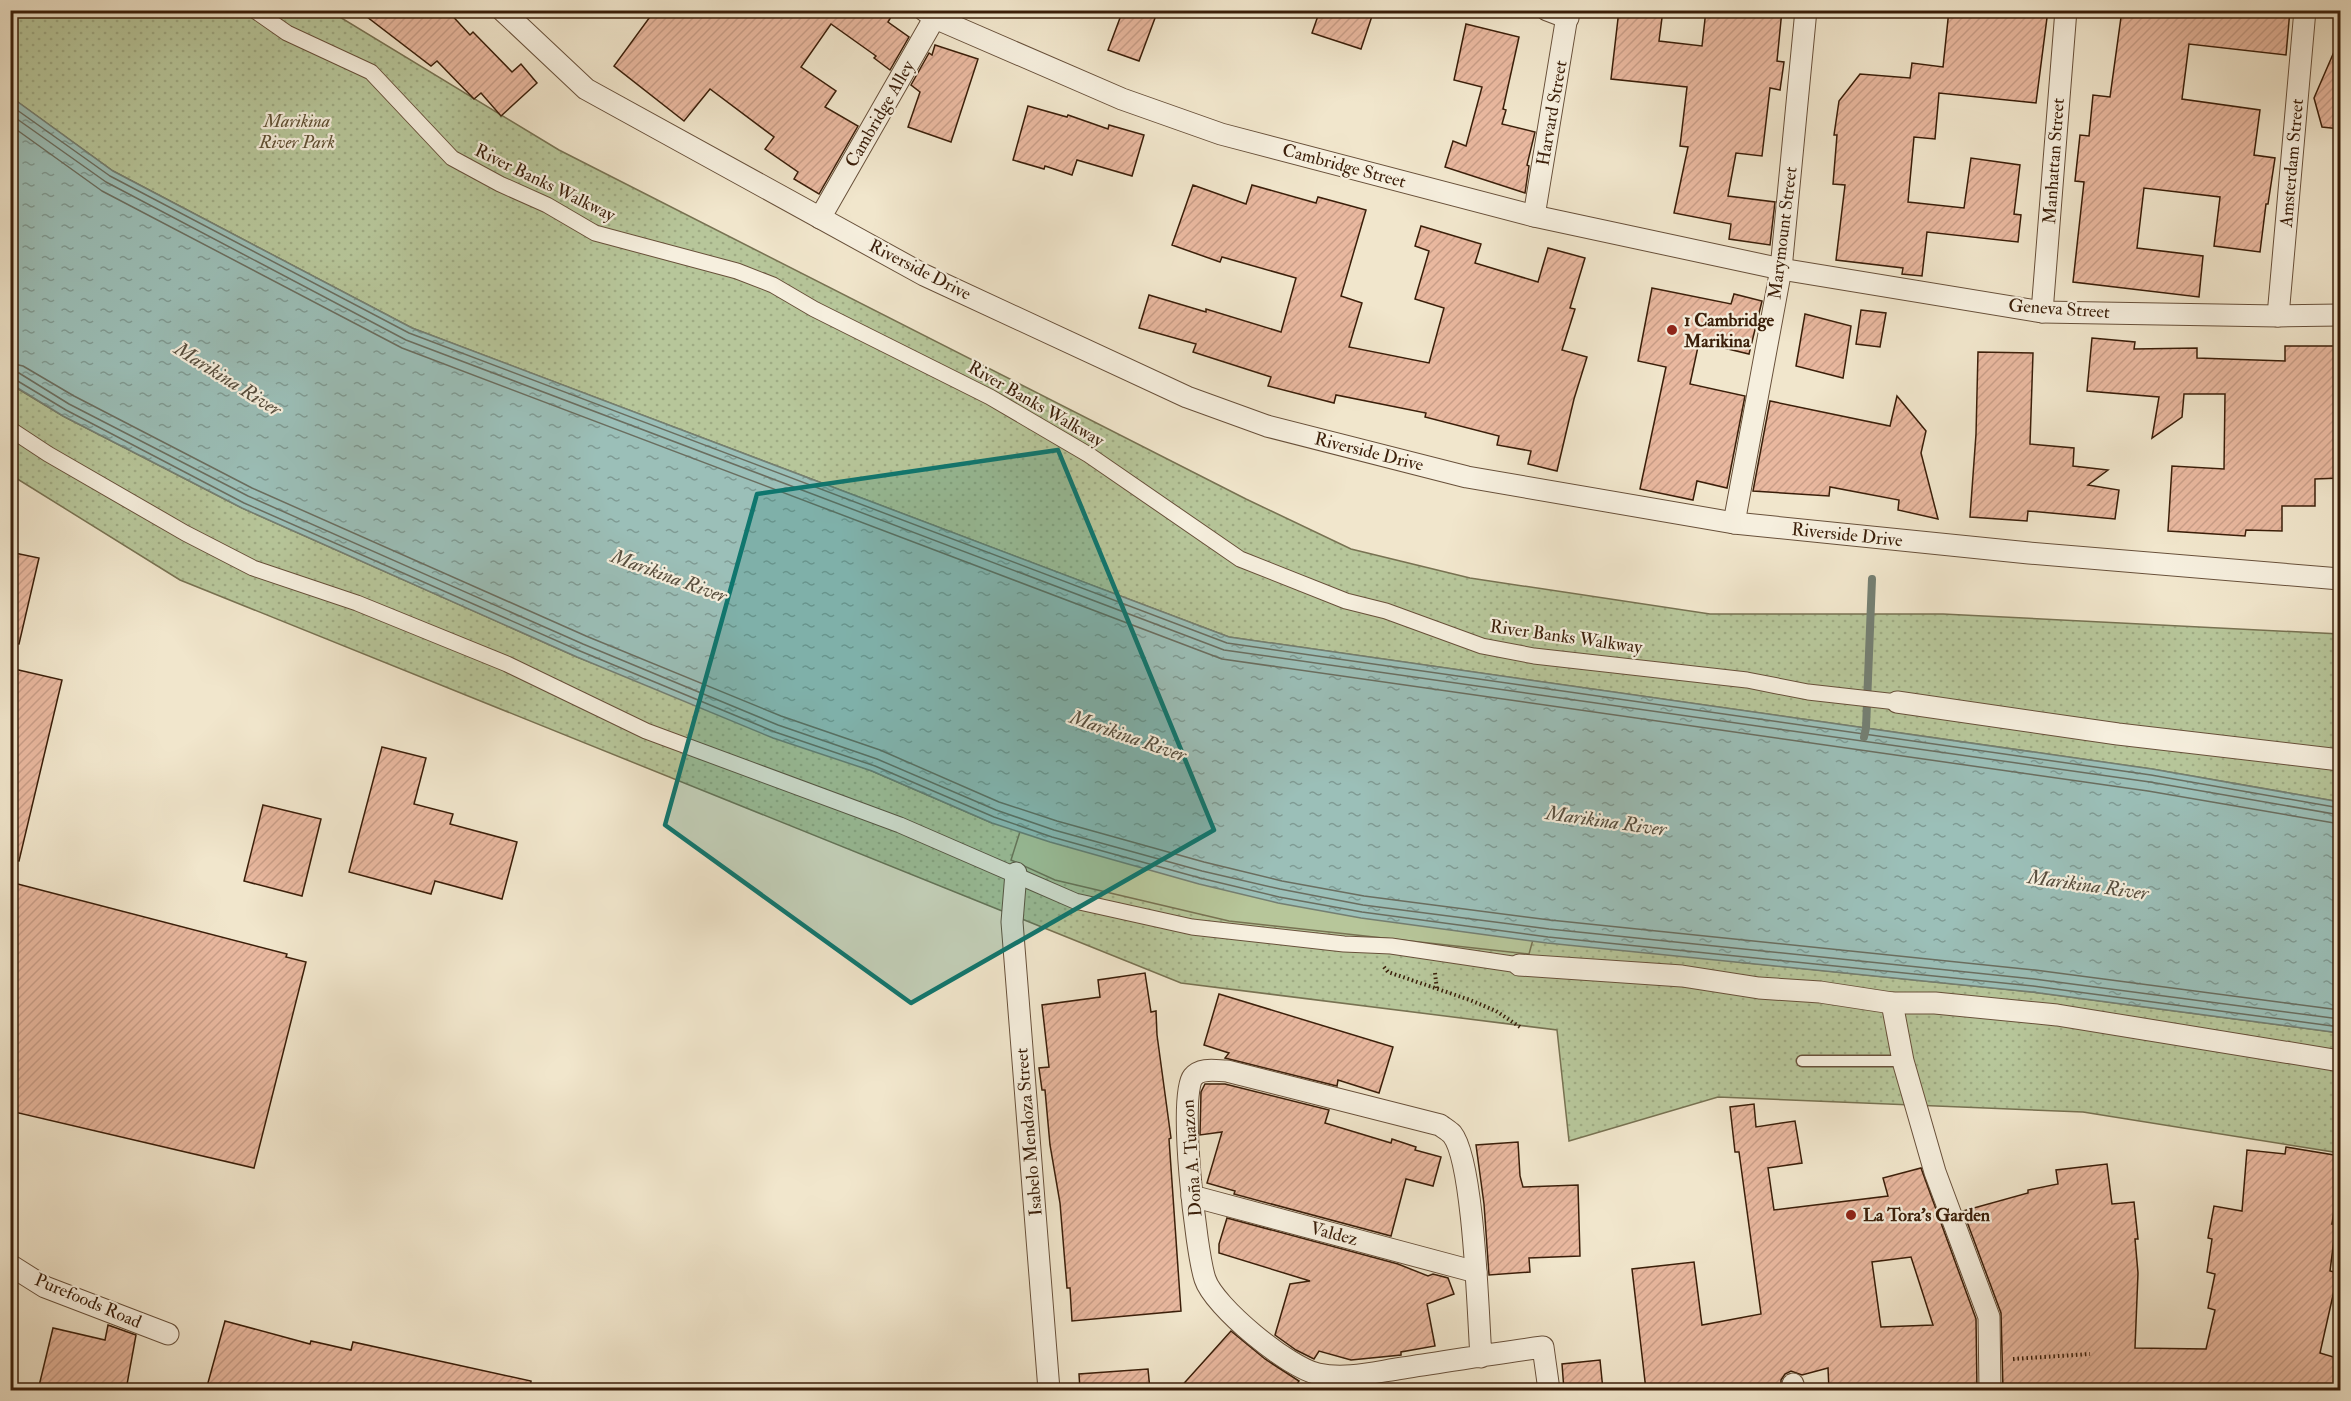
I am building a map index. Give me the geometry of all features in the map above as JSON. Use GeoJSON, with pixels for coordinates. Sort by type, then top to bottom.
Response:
{"type":"FeatureCollection","features":[{"type":"Feature","properties":{"kind":"street","name":"River Banks Walkway"},"geometry":{"type":"LineString","coordinates":[[254,10],[287,33],[371,72],[452,158],[500,184],[548,205],[595,233],[737,271],[773,285],[814,309],[990,397],[1089,455],[1240,559],[1346,601],[1386,611],[1482,646],[1534,656],[1747,680],[1808,692],[1897,702]]}},
{"type":"Feature","properties":{"kind":"street","name":"Riverside Drive"},"geometry":{"type":"LineString","coordinates":[[502,10],[586,88],[924,275],[1187,397],[1267,426],[1467,477],[1734,524],[2029,553],[2340,579]]}},
{"type":"Feature","properties":{"kind":"street"},"geometry":{"type":"LineString","coordinates":[[1547,10],[1568,14]]}},
{"type":"Feature","properties":{"kind":"street","name":"Marymount Street"},"geometry":{"type":"LineString","coordinates":[[1734,524],[1781,269],[1806,10]]}},
{"type":"Feature","properties":{"kind":"street","name":"Manhattan Street"},"geometry":{"type":"LineString","coordinates":[[2042,312],[2066,10]]}},
{"type":"Feature","properties":{"kind":"street","name":"Amsterdam Street"},"geometry":{"type":"LineString","coordinates":[[2278,316],[2305,10]]}},
{"type":"Feature","properties":{"kind":"street","name":"Cambridge Alley"},"geometry":{"type":"LineString","coordinates":[[820,218],[933,13]]}},
{"type":"Feature","properties":{"kind":"street","name":"Cambridge Street"},"geometry":{"type":"LineString","coordinates":[[933,13],[1122,99],[1221,134],[1534,216],[1781,269]]}},
{"type":"Feature","properties":{"kind":"street","name":"Harvard Street"},"geometry":{"type":"LineString","coordinates":[[1534,216],[1568,14]]}},
{"type":"Feature","properties":{"kind":"street","name":"Geneva Street"},"geometry":{"type":"LineString","coordinates":[[1781,269],[2042,312],[2340,315]]}},
{"type":"Feature","properties":{"kind":"street"},"geometry":{"type":"LineString","coordinates":[[10,429],[48,454],[175,528],[253,568],[368,608],[507,664],[646,731],[900,825],[1016,873],[1075,901],[1192,927],[1391,946],[1519,965],[1682,976],[1759,988],[1820,992],[1892,1004],[1935,1003],[2057,1015],[2340,1061]]}},
{"type":"Feature","properties":{"kind":"street"},"geometry":{"type":"LineString","coordinates":[[1897,702],[2118,734],[2340,759]]}},
{"type":"Feature","properties":{"kind":"street","name":"Isabelo Mendoza Street"},"geometry":{"type":"LineString","coordinates":[[1016,873],[1012,922],[1049,1390]]}},
{"type":"Feature","properties":{"kind":"street"},"geometry":{"type":"LineString","coordinates":[[1892,1004],[1903,1062],[1935,1172],[1989,1317],[1990,1390]]}},
{"type":"Feature","properties":{"kind":"street","name":"Doña A. Tuazon"},"geometry":{"type":"LineString","coordinates":[[1481,1357],[1476,1272],[1465,1174],[1459,1149],[1452,1134],[1440,1125],[1227,1071],[1200,1072],[1194,1075],[1188,1084],[1186,1105],[1192,1196],[1205,1280],[1219,1303],[1247,1329],[1289,1359],[1316,1373],[1346,1377],[1481,1357],[1543,1347],[1549,1390]]}},
{"type":"Feature","properties":{"kind":"street","name":"Valdez"},"geometry":{"type":"LineString","coordinates":[[1192,1196],[1476,1272]]}},
{"type":"Feature","properties":{"kind":"street","name":"Purefoods Road"},"geometry":{"type":"LineString","coordinates":[[10,1265],[45,1287],[168,1334]]}},
{"type":"Feature","properties":{"kind":"lane"},"geometry":{"type":"LineString","coordinates":[[1802,1061],[1903,1062]]}},
{"type":"Feature","properties":{"kind":"path"},"geometry":{"type":"LineString","coordinates":[[1363,944],[1388,972],[1470,1000],[1496,1011],[1520,1027]]}},
{"type":"Feature","properties":{"kind":"path"},"geometry":{"type":"LineString","coordinates":[[1989,1360],[2090,1354]]}},
{"type":"Feature","properties":{"kind":"highlighted area"},"geometry":{"type":"Polygon","coordinates":[[[1058,450],[1214,830],[911,1003],[665,825],[757,494],[1058,450]]]}},
{"type":"Feature","properties":{"kind":"green space","name":"Marikina River Park"},"geometry":{"type":"Polygon","coordinates":[[[11,11],[330,11],[559,150],[1246,499],[1351,549],[1470,578],[1710,614],[1943,614],[2340,634],[2340,802],[2152,769],[1229,637],[412,328],[113,171],[11,97],[11,11]]]}},
{"type":"Feature","properties":{"kind":"green space"},"geometry":{"type":"Polygon","coordinates":[[[10,384],[63,416],[242,508],[577,657],[872,771],[992,823],[1738,962],[2032,992],[2340,1033],[2340,1153],[2083,1112],[1718,1097],[1569,1141],[1557,1030],[1181,983],[180,580],[11,475],[10,384]]]}},
{"type":"Feature","properties":{"kind":"green space"},"geometry":{"type":"Polygon","coordinates":[[[1023,822],[1544,900],[1529,954],[1229,921],[1055,880],[1011,860],[1023,822]]]}},
{"type":"Feature","properties":{"kind":"water","name":"Marikina River"},"geometry":{"type":"Polygon","coordinates":[[[11,97],[113,171],[412,328],[1229,637],[2152,769],[2340,802],[2340,1033],[2032,992],[1547,943],[1361,918],[1278,903],[1199,884],[1050,842],[992,823],[872,771],[773,738],[577,657],[242,508],[63,416],[11,384],[11,97]]]}},
{"type":"Feature","properties":{"kind":"building"},"geometry":{"type":"Polygon","coordinates":[[[358,10],[447,10],[470,35],[473,32],[512,72],[521,64],[537,83],[501,116],[481,93],[474,99],[437,61],[431,66],[358,10]]]}},
{"type":"Feature","properties":{"kind":"building"},"geometry":{"type":"Polygon","coordinates":[[[655,10],[895,10],[888,22],[909,37],[890,70],[874,58],[876,56],[831,24],[801,67],[836,91],[825,107],[858,126],[819,194],[794,179],[798,172],[765,149],[774,137],[710,89],[684,121],[614,66],[655,10]]]}},
{"type":"Feature","properties":{"kind":"building"},"geometry":{"type":"Polygon","coordinates":[[[1123,10],[1158,10],[1139,61],[1108,50],[1123,10]]]}},
{"type":"Feature","properties":{"kind":"building"},"geometry":{"type":"Polygon","coordinates":[[[1320,10],[1374,10],[1361,49],[1312,33],[1320,10]]]}},
{"type":"Feature","properties":{"kind":"building"},"geometry":{"type":"Polygon","coordinates":[[[1619,10],[1663,10],[1659,41],[1702,46],[1706,10],[1782,10],[1777,61],[1784,62],[1780,90],[1770,88],[1762,156],[1736,153],[1728,196],[1775,202],[1770,245],[1729,239],[1731,224],[1674,213],[1688,147],[1680,146],[1687,87],[1611,79],[1619,10]]]}},
{"type":"Feature","properties":{"kind":"building"},"geometry":{"type":"Polygon","coordinates":[[[1949,10],[2048,10],[2036,103],[1939,93],[1935,139],[1914,137],[1908,202],[1964,208],[1971,158],[2020,165],[2014,214],[2021,215],[2018,242],[1927,232],[1922,276],[1902,274],[1903,268],[1836,260],[1845,185],[1833,184],[1837,135],[1834,135],[1839,101],[1860,74],[1910,78],[1912,63],[1943,67],[1949,10]]]}},
{"type":"Feature","properties":{"kind":"building"},"geometry":{"type":"Polygon","coordinates":[[[2122,10],[2290,10],[2286,55],[2189,44],[2182,99],[2260,110],[2254,155],[2275,158],[2260,252],[2214,246],[2220,197],[2144,188],[2137,248],[2203,256],[2199,297],[2073,282],[2084,182],[2075,181],[2080,135],[2089,136],[2093,95],[2110,97],[2122,10]]]}},
{"type":"Feature","properties":{"kind":"building"},"geometry":{"type":"Polygon","coordinates":[[[1466,24],[1519,37],[1503,109],[1506,110],[1502,124],[1535,132],[1527,165],[1529,166],[1525,193],[1445,167],[1453,141],[1466,146],[1482,87],[1454,80],[1466,24]]]}},
{"type":"Feature","properties":{"kind":"building"},"geometry":{"type":"Polygon","coordinates":[[[2340,38],[2340,129],[2322,127],[2314,98],[2340,38]]]}},
{"type":"Feature","properties":{"kind":"building"},"geometry":{"type":"Polygon","coordinates":[[[935,45],[978,59],[951,142],[908,127],[920,92],[911,85],[929,53],[932,55],[935,45]]]}},
{"type":"Feature","properties":{"kind":"building"},"geometry":{"type":"Polygon","coordinates":[[[1028,106],[1067,117],[1068,115],[1108,129],[1109,125],[1144,135],[1132,176],[1077,160],[1072,175],[1045,166],[1044,169],[1013,160],[1028,106]]]}},
{"type":"Feature","properties":{"kind":"building"},"geometry":{"type":"Polygon","coordinates":[[[1193,185],[1246,204],[1252,185],[1316,203],[1318,197],[1366,210],[1341,296],[1362,303],[1349,347],[1429,363],[1444,308],[1415,299],[1429,251],[1415,246],[1421,226],[1481,244],[1475,263],[1538,282],[1548,248],[1585,258],[1570,308],[1575,309],[1562,350],[1587,357],[1574,399],[1557,471],[1528,464],[1531,451],[1497,445],[1499,436],[1425,417],[1426,413],[1336,395],[1334,403],[1268,386],[1271,377],[1193,352],[1196,344],[1139,328],[1149,295],[1206,312],[1206,309],[1281,332],[1296,278],[1222,257],[1220,262],[1172,245],[1193,185]]]}},
{"type":"Feature","properties":{"kind":"building"},"geometry":{"type":"Polygon","coordinates":[[[1652,288],[1731,304],[1734,294],[1762,301],[1749,354],[1699,342],[1690,384],[1745,396],[1727,488],[1697,481],[1693,500],[1640,489],[1666,367],[1638,361],[1652,288]]]}},
{"type":"Feature","properties":{"kind":"building"},"geometry":{"type":"Polygon","coordinates":[[[1861,310],[1886,313],[1880,347],[1856,344],[1861,310]]]}},
{"type":"Feature","properties":{"kind":"building"},"geometry":{"type":"Polygon","coordinates":[[[1805,314],[1851,326],[1843,378],[1796,366],[1805,314]]]}},
{"type":"Feature","properties":{"kind":"building"},"geometry":{"type":"Polygon","coordinates":[[[2092,338],[2135,342],[2134,349],[2197,348],[2197,358],[2285,361],[2285,346],[2340,346],[2340,478],[2315,479],[2315,506],[2282,506],[2282,531],[2246,530],[2245,536],[2168,531],[2172,466],[2224,469],[2225,394],[2184,394],[2182,417],[2152,438],[2159,397],[2087,391],[2092,338]]]}},
{"type":"Feature","properties":{"kind":"building"},"geometry":{"type":"Polygon","coordinates":[[[1978,352],[2033,353],[2030,444],[2074,448],[2073,466],[2108,470],[2088,485],[2119,490],[2115,519],[2028,511],[2027,521],[1970,517],[1976,434],[1978,352]]]}},
{"type":"Feature","properties":{"kind":"building"},"geometry":{"type":"Polygon","coordinates":[[[1897,396],[1926,431],[1921,453],[1938,519],[1898,510],[1899,500],[1830,487],[1829,496],[1753,491],[1770,401],[1890,426],[1897,396]]]}},
{"type":"Feature","properties":{"kind":"building"},"geometry":{"type":"Polygon","coordinates":[[[10,552],[39,558],[19,644],[10,643],[10,552]]]}},
{"type":"Feature","properties":{"kind":"building"},"geometry":{"type":"Polygon","coordinates":[[[10,668],[62,680],[19,861],[10,860],[10,668]]]}},
{"type":"Feature","properties":{"kind":"building"},"geometry":{"type":"Polygon","coordinates":[[[382,747],[426,758],[414,804],[453,814],[450,824],[517,842],[502,899],[435,881],[431,894],[349,872],[382,747]]]}},
{"type":"Feature","properties":{"kind":"building"},"geometry":{"type":"Polygon","coordinates":[[[263,805],[321,819],[302,896],[244,881],[263,805]]]}},
{"type":"Feature","properties":{"kind":"building"},"geometry":{"type":"Polygon","coordinates":[[[10,882],[287,954],[286,957],[306,962],[254,1168],[10,1111],[10,882]]]}},
{"type":"Feature","properties":{"kind":"building"},"geometry":{"type":"Polygon","coordinates":[[[1145,973],[1151,1012],[1156,1011],[1157,1035],[1171,1138],[1169,1139],[1181,1311],[1072,1321],[1060,1203],[1050,1145],[1045,1090],[1042,1090],[1039,1068],[1049,1067],[1042,1005],[1100,997],[1098,980],[1145,973]]]}},
{"type":"Feature","properties":{"kind":"building"},"geometry":{"type":"Polygon","coordinates":[[[1219,994],[1393,1047],[1379,1093],[1338,1080],[1337,1086],[1225,1058],[1229,1053],[1204,1045],[1219,994]]]}},
{"type":"Feature","properties":{"kind":"building"},"geometry":{"type":"Polygon","coordinates":[[[1205,1084],[1225,1084],[1329,1110],[1325,1123],[1391,1143],[1392,1139],[1416,1147],[1415,1150],[1441,1157],[1433,1186],[1406,1179],[1391,1236],[1234,1194],[1235,1191],[1207,1183],[1222,1132],[1200,1135],[1201,1092],[1205,1084]]]}},
{"type":"Feature","properties":{"kind":"building"},"geometry":{"type":"Polygon","coordinates":[[[1754,1104],[1756,1127],[1795,1121],[1802,1163],[1768,1168],[1774,1210],[1888,1196],[1883,1178],[1921,1168],[1976,1319],[1977,1390],[1829,1390],[1828,1368],[1802,1375],[1791,1371],[1781,1380],[1781,1390],[1762,1390],[1762,1387],[1734,1390],[1646,1390],[1632,1269],[1694,1262],[1702,1325],[1761,1314],[1739,1152],[1735,1152],[1730,1107],[1754,1104]],[[1911,1257],[1872,1262],[1881,1327],[1933,1325],[1911,1257]]]}},
{"type":"Feature","properties":{"kind":"building"},"geometry":{"type":"Polygon","coordinates":[[[1518,1142],[1523,1187],[1578,1185],[1580,1256],[1529,1258],[1530,1272],[1489,1275],[1484,1204],[1476,1145],[1518,1142]]]}},
{"type":"Feature","properties":{"kind":"building"},"geometry":{"type":"Polygon","coordinates":[[[2286,1147],[2340,1156],[2332,1224],[2336,1224],[2330,1271],[2338,1273],[2320,1353],[2340,1359],[2340,1370],[2335,1389],[2319,1385],[2318,1390],[2074,1390],[2074,1385],[2003,1390],[2001,1313],[1963,1211],[2028,1193],[2028,1190],[2058,1184],[2056,1170],[2107,1164],[2112,1204],[2134,1202],[2138,1239],[2135,1239],[2138,1273],[2135,1348],[2206,1349],[2215,1310],[2208,1308],[2215,1274],[2207,1272],[2212,1239],[2208,1238],[2214,1206],[2242,1211],[2247,1150],[2285,1154],[2286,1147]]]}},
{"type":"Feature","properties":{"kind":"building"},"geometry":{"type":"Polygon","coordinates":[[[1227,1218],[1398,1264],[1428,1276],[1433,1274],[1448,1278],[1454,1294],[1427,1304],[1435,1346],[1401,1352],[1401,1355],[1351,1360],[1319,1351],[1314,1359],[1296,1350],[1275,1335],[1290,1284],[1310,1281],[1219,1253],[1219,1244],[1227,1218]]]}},
{"type":"Feature","properties":{"kind":"building"},"geometry":{"type":"Polygon","coordinates":[[[225,1321],[310,1344],[311,1341],[351,1350],[353,1342],[531,1381],[530,1390],[357,1390],[335,1386],[334,1390],[206,1390],[225,1321]]]}},
{"type":"Feature","properties":{"kind":"building"},"geometry":{"type":"Polygon","coordinates":[[[108,1325],[136,1335],[126,1390],[92,1387],[91,1390],[38,1390],[53,1328],[105,1340],[108,1325]]]}},
{"type":"Feature","properties":{"kind":"building"},"geometry":{"type":"Polygon","coordinates":[[[1231,1331],[1265,1359],[1299,1381],[1293,1390],[1178,1390],[1231,1331]]]}},
{"type":"Feature","properties":{"kind":"building"},"geometry":{"type":"Polygon","coordinates":[[[1600,1360],[1603,1390],[1564,1390],[1562,1364],[1600,1360]]]}},
{"type":"Feature","properties":{"kind":"building"},"geometry":{"type":"Polygon","coordinates":[[[1148,1369],[1150,1390],[1080,1390],[1079,1374],[1148,1369]]]}},
{"type":"Feature","properties":{"kind":"waterway"},"geometry":{"type":"LineString","coordinates":[[1864,737],[1872,579]]}},
{"type":"Feature","properties":{"kind":"place","name":"1 Cambridge Marikina"},"geometry":{"type":"Point","coordinates":[1672,330]}},
{"type":"Feature","properties":{"kind":"place","name":"La Tora's Garden"},"geometry":{"type":"Point","coordinates":[1851,1215]}}]}
